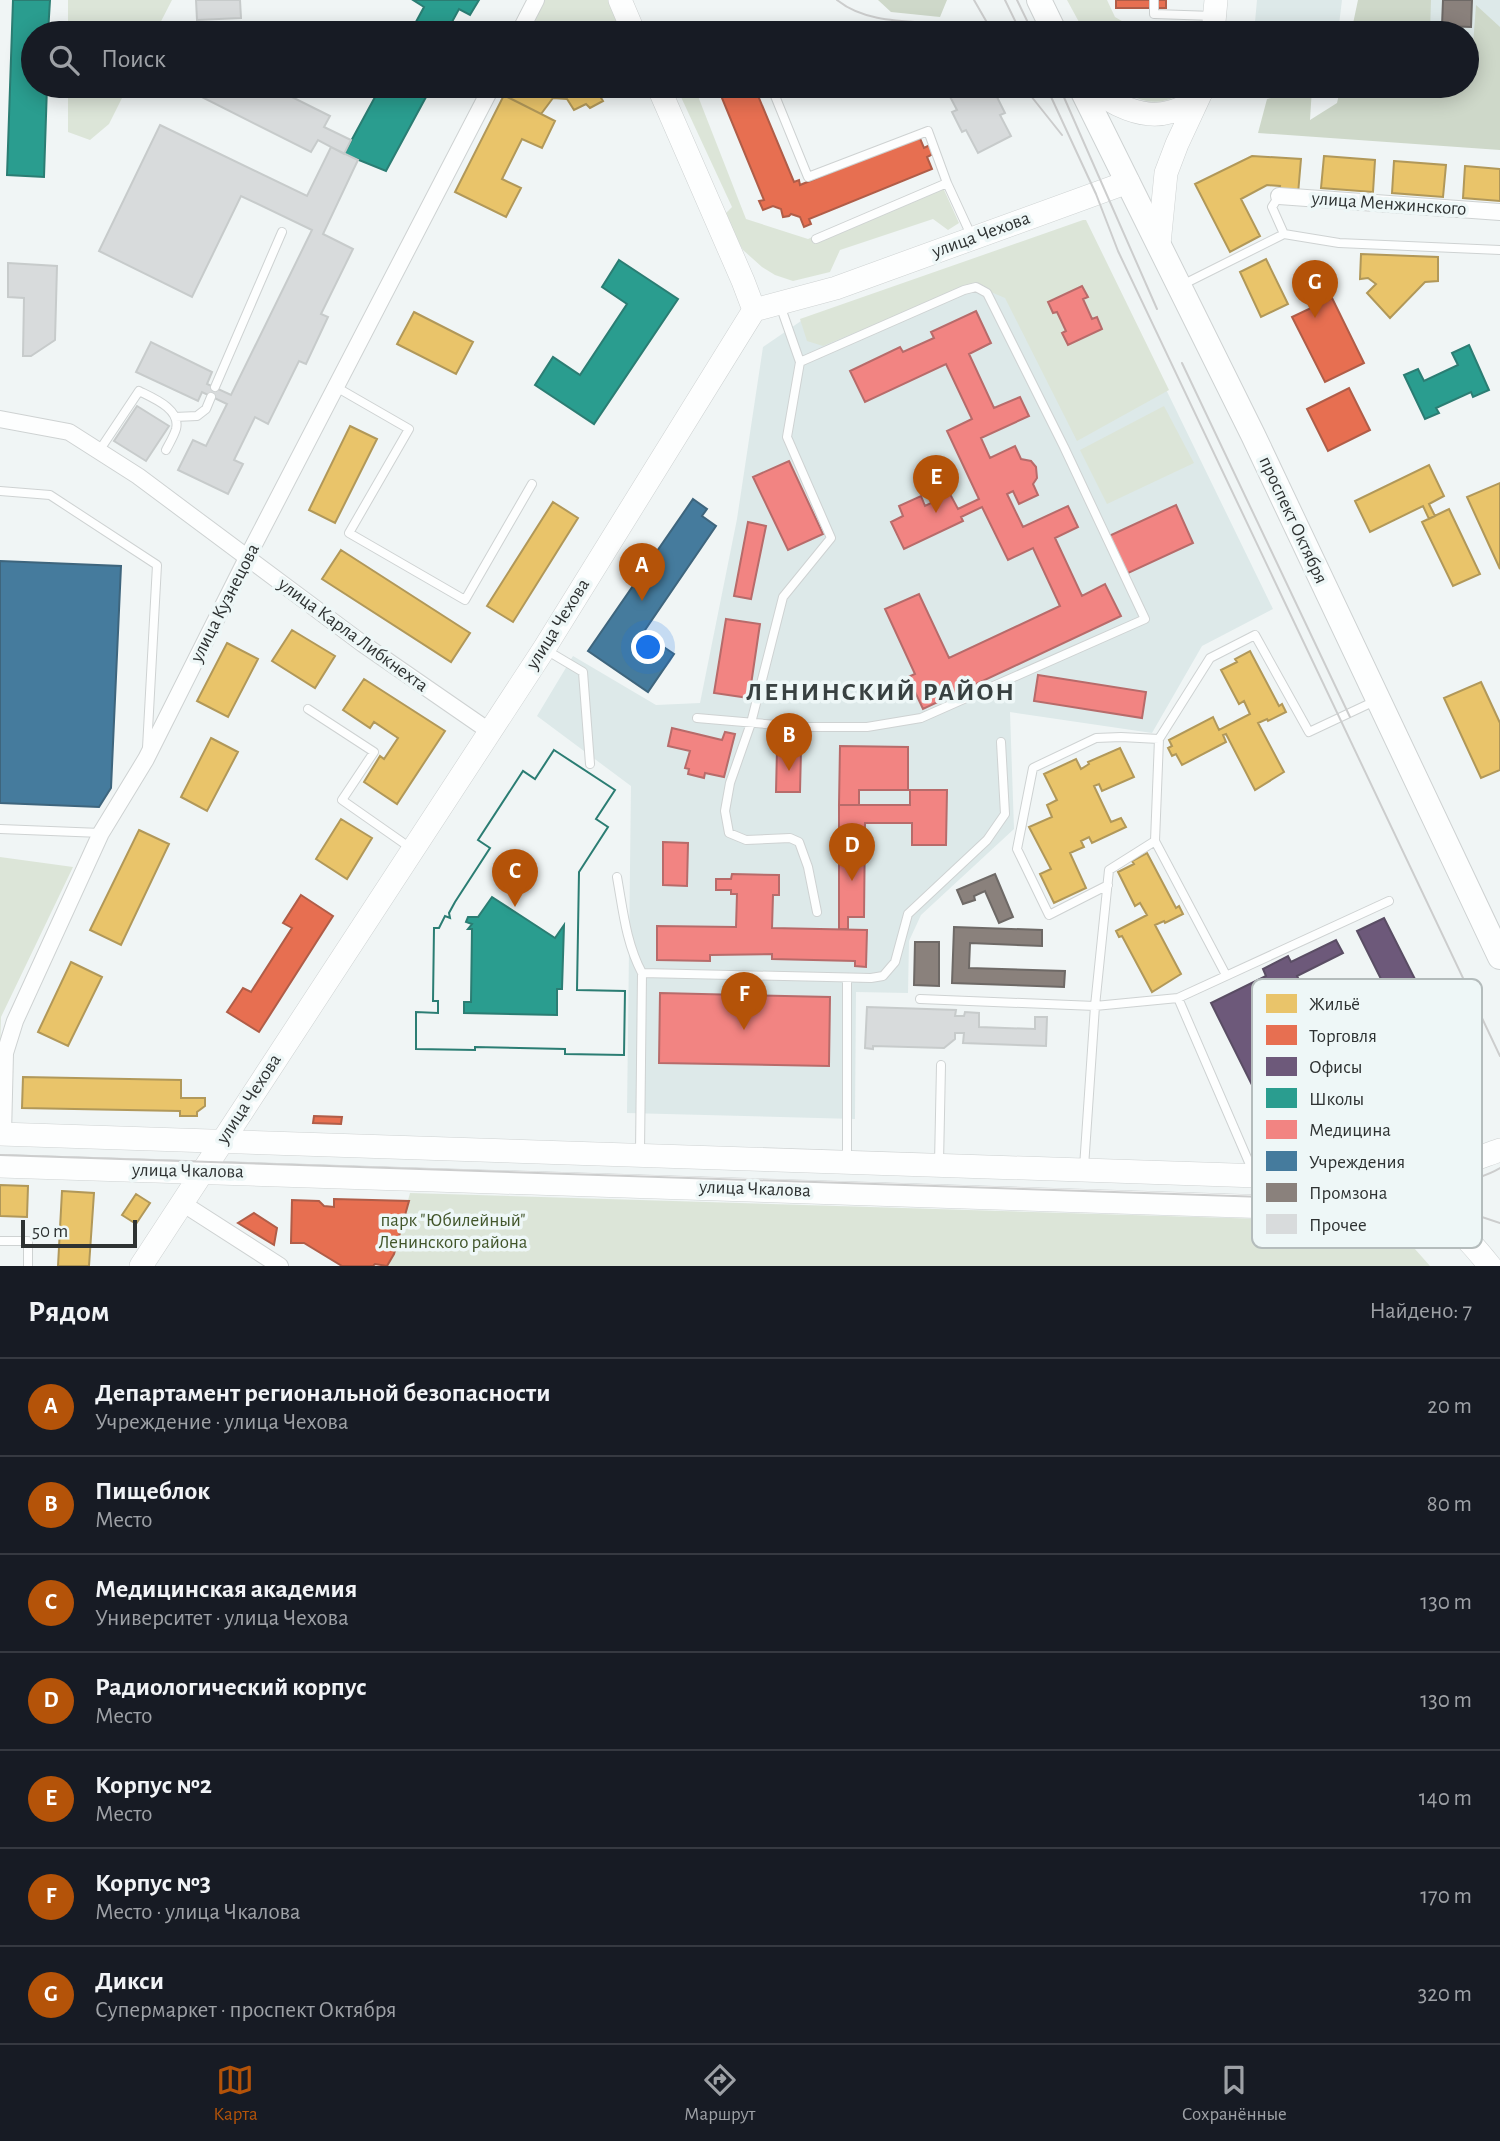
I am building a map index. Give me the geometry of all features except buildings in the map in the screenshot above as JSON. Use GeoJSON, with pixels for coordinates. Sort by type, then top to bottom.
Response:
{"type":"FeatureCollection","features":[{"type":"Feature","properties":{"kind":"main road"},"geometry":{"type":"LineString","coordinates":[[620,0],[630,21]]}},
{"type":"Feature","properties":{"kind":"main road"},"geometry":{"type":"LineString","coordinates":[[1039,0],[1049,21]]}},
{"type":"Feature","properties":{"kind":"main road"},"geometry":{"type":"LineString","coordinates":[[663,98],[754,310]]}},
{"type":"Feature","properties":{"kind":"main road","name":"проспект Октября"},"geometry":{"type":"LineString","coordinates":[[1086,98],[1180,286],[1500,957]]}},
{"type":"Feature","properties":{"kind":"main road"},"geometry":{"type":"LineString","coordinates":[[1110,98],[1122,106],[1157,114],[1170,112],[1192,98]]}},
{"type":"Feature","properties":{"kind":"main road"},"geometry":{"type":"LineString","coordinates":[[1159,244],[1166,173],[1198,98]]}},
{"type":"Feature","properties":{"kind":"main road","name":"улица Чехова"},"geometry":{"type":"LineString","coordinates":[[141,1266],[544,649],[754,310],[836,288],[1128,182]]}},
{"type":"Feature","properties":{"kind":"main road","name":"улица Чкалова"},"geometry":{"type":"LineString","coordinates":[[1,1134],[1252,1177]]}},
{"type":"Feature","properties":{"kind":"main road","name":"улица Чкалова"},"geometry":{"type":"LineString","coordinates":[[1482,1157],[1500,1150]]}},
{"type":"Feature","properties":{"kind":"main road","name":"улица Чкалова"},"geometry":{"type":"LineString","coordinates":[[0,1166],[1252,1206]]}},
{"type":"Feature","properties":{"kind":"main road","name":"улица Чкалова"},"geometry":{"type":"LineString","coordinates":[[1475,1248],[1490,1266]]}},
{"type":"Feature","properties":{"kind":"street"},"geometry":{"type":"LineString","coordinates":[[525,21],[536,0]]}},
{"type":"Feature","properties":{"kind":"street","name":"улица Кузнецова"},"geometry":{"type":"LineString","coordinates":[[1,1134],[2,1077],[5,1053],[15,1021],[102,833],[146,759],[486,98]]}},
{"type":"Feature","properties":{"kind":"street","name":"улица Менжинского"},"geometry":{"type":"LineString","coordinates":[[1279,197],[1500,212]]}},
{"type":"Feature","properties":{"kind":"street","name":"улица Карла Либкнехта"},"geometry":{"type":"LineString","coordinates":[[0,419],[69,432],[99,451],[138,476],[363,644],[489,731]]}},
{"type":"Feature","properties":{"kind":"street"},"geometry":{"type":"LineString","coordinates":[[182,1203],[280,1266]]}},
{"type":"Feature","properties":{"kind":"lane"},"geometry":{"type":"LineString","coordinates":[[1154,0],[1154,14],[1214,17]]}},
{"type":"Feature","properties":{"kind":"lane"},"geometry":{"type":"LineString","coordinates":[[776,98],[808,177],[928,131],[947,183],[973,238]]}},
{"type":"Feature","properties":{"kind":"lane"},"geometry":{"type":"LineString","coordinates":[[816,239],[947,183]]}},
{"type":"Feature","properties":{"kind":"lane"},"geometry":{"type":"LineString","coordinates":[[1279,197],[1272,207],[1284,234]]}},
{"type":"Feature","properties":{"kind":"lane"},"geometry":{"type":"LineString","coordinates":[[215,387],[282,232]]}},
{"type":"Feature","properties":{"kind":"lane"},"geometry":{"type":"LineString","coordinates":[[1180,286],[1284,234],[1339,243],[1500,250]]}},
{"type":"Feature","properties":{"kind":"lane"},"geometry":{"type":"LineString","coordinates":[[697,718],[800,727],[867,727],[921,718],[1145,618],[987,293],[976,287],[964,290],[800,362]]}},
{"type":"Feature","properties":{"kind":"lane"},"geometry":{"type":"LineString","coordinates":[[780,304],[800,362],[787,437],[831,538],[783,597],[751,723],[730,783],[725,811],[729,833],[746,840],[790,838],[799,842],[808,867],[817,912]]}},
{"type":"Feature","properties":{"kind":"lane"},"geometry":{"type":"LineString","coordinates":[[336,387],[409,429],[349,533],[465,600],[532,484]]}},
{"type":"Feature","properties":{"kind":"lane"},"geometry":{"type":"LineString","coordinates":[[99,451],[139,391],[164,405],[175,417],[177,428],[166,450]]}},
{"type":"Feature","properties":{"kind":"lane"},"geometry":{"type":"LineString","coordinates":[[175,417],[197,416],[206,409],[211,397]]}},
{"type":"Feature","properties":{"kind":"lane"},"geometry":{"type":"LineString","coordinates":[[0,491],[50,495],[157,565],[146,759]]}},
{"type":"Feature","properties":{"kind":"lane"},"geometry":{"type":"LineString","coordinates":[[1226,975],[1155,841],[1159,739],[1210,658],[1255,635],[1308,732],[1377,699]]}},
{"type":"Feature","properties":{"kind":"lane"},"geometry":{"type":"LineString","coordinates":[[544,649],[583,672],[590,764]]}},
{"type":"Feature","properties":{"kind":"lane"},"geometry":{"type":"LineString","coordinates":[[308,709],[374,752],[342,800],[412,849]]}},
{"type":"Feature","properties":{"kind":"lane"},"geometry":{"type":"LineString","coordinates":[[1108,885],[1049,915],[1017,849],[1033,768],[1096,738],[1159,739]]}},
{"type":"Feature","properties":{"kind":"lane"},"geometry":{"type":"LineString","coordinates":[[642,973],[847,978],[883,976],[895,962],[908,914],[987,840],[1005,814],[1001,742]]}},
{"type":"Feature","properties":{"kind":"lane"},"geometry":{"type":"LineString","coordinates":[[0,829],[102,833]]}},
{"type":"Feature","properties":{"kind":"lane"},"geometry":{"type":"LineString","coordinates":[[1084,1171],[1095,1006],[1109,870],[1155,841]]}},
{"type":"Feature","properties":{"kind":"lane"},"geometry":{"type":"LineString","coordinates":[[617,877],[627,936],[642,973],[639,1156]]}},
{"type":"Feature","properties":{"kind":"lane"},"geometry":{"type":"LineString","coordinates":[[920,999],[1095,1006],[1178,998],[1389,901]]}},
{"type":"Feature","properties":{"kind":"lane"},"geometry":{"type":"LineString","coordinates":[[847,978],[847,1163]]}},
{"type":"Feature","properties":{"kind":"lane"},"geometry":{"type":"LineString","coordinates":[[1178,998],[1252,1170]]}},
{"type":"Feature","properties":{"kind":"lane"},"geometry":{"type":"LineString","coordinates":[[939,1166],[941,1065]]}},
{"type":"Feature","properties":{"kind":"lane"},"geometry":{"type":"LineString","coordinates":[[0,1241],[27,1241],[28,1266]]}},
{"type":"Feature","properties":{"kind":"shaded area"},"geometry":{"type":"Polygon","coordinates":[[[1257,0],[1342,0],[1339,21],[1255,21],[1257,0]]]}},
{"type":"Feature","properties":{"kind":"shaded area"},"geometry":{"type":"Polygon","coordinates":[[[1368,0],[1500,0],[1500,101],[1473,98],[1479,98],[1479,21],[1367,21],[1368,0]]]}},
{"type":"Feature","properties":{"kind":"shaded area"},"geometry":{"type":"Polygon","coordinates":[[[1084,221],[1273,609],[1202,646],[1152,733],[1010,712],[1014,829],[921,915],[909,941],[908,993],[856,992],[855,1119],[627,1113],[631,786],[537,716],[573,656],[656,705],[700,703],[737,519],[763,347],[801,321],[1084,221]]]}},
{"type":"Feature","properties":{"kind":"green space"},"geometry":{"type":"Polygon","coordinates":[[[68,0],[172,0],[161,21],[68,21],[68,0]]]}},
{"type":"Feature","properties":{"kind":"green space"},"geometry":{"type":"Polygon","coordinates":[[[545,0],[610,0],[619,21],[536,21],[534,20],[545,0]]]}},
{"type":"Feature","properties":{"kind":"green space"},"geometry":{"type":"Polygon","coordinates":[[[878,0],[947,0],[940,17],[891,12],[878,0]]]}},
{"type":"Feature","properties":{"kind":"green space"},"geometry":{"type":"Polygon","coordinates":[[[1067,0],[1107,0],[1115,17],[1122,21],[1078,21],[1067,0]]]}},
{"type":"Feature","properties":{"kind":"green space"},"geometry":{"type":"Polygon","coordinates":[[[1358,0],[1431,0],[1430,21],[1354,21],[1358,0]]]}},
{"type":"Feature","properties":{"kind":"green space"},"geometry":{"type":"Polygon","coordinates":[[[1476,5],[1500,27],[1500,150],[1258,133],[1267,99],[1271,98],[1311,98],[1310,120],[1337,103],[1338,98],[1479,98],[1479,21],[1475,21],[1476,5]]]}},
{"type":"Feature","properties":{"kind":"green space"},"geometry":{"type":"Polygon","coordinates":[[[68,98],[122,98],[109,124],[90,140],[68,132],[68,98]]]}},
{"type":"Feature","properties":{"kind":"green space"},"geometry":{"type":"Polygon","coordinates":[[[681,98],[699,98],[746,219],[808,239],[940,181],[959,223],[948,230],[933,219],[840,250],[830,272],[793,281],[762,267],[743,250],[723,216],[732,207],[681,98]]]}},
{"type":"Feature","properties":{"kind":"green space"},"geometry":{"type":"Polygon","coordinates":[[[1136,98],[1172,98],[1154,102],[1136,98]]]}},
{"type":"Feature","properties":{"kind":"green space"},"geometry":{"type":"Polygon","coordinates":[[[1086,220],[1169,390],[1077,441],[1005,298],[972,284],[823,346],[807,341],[800,319],[1086,220]]]}},
{"type":"Feature","properties":{"kind":"green space"},"geometry":{"type":"Polygon","coordinates":[[[1164,406],[1194,463],[1107,504],[1080,450],[1164,406]]]}},
{"type":"Feature","properties":{"kind":"green space"},"geometry":{"type":"Polygon","coordinates":[[[0,857],[73,867],[1,1017],[0,1051],[0,857]]]}},
{"type":"Feature","properties":{"kind":"green space","name":"парк \"Юбилейный\" Ленинского района"},"geometry":{"type":"Polygon","coordinates":[[[410,1193],[1252,1219],[1252,1248],[1414,1248],[1430,1266],[387,1266],[394,1254],[410,1193]]]}},
{"type":"Feature","properties":{"kind":"tram line"},"geometry":{"type":"LineString","coordinates":[[837,0],[870,16],[906,21]]}},
{"type":"Feature","properties":{"kind":"tram line"},"geometry":{"type":"LineString","coordinates":[[974,0],[986,21]]}},
{"type":"Feature","properties":{"kind":"tram line"},"geometry":{"type":"LineString","coordinates":[[1005,0],[1015,21]]}},
{"type":"Feature","properties":{"kind":"tram line"},"geometry":{"type":"LineString","coordinates":[[1017,0],[1027,21]]}},
{"type":"Feature","properties":{"kind":"tram line"},"geometry":{"type":"LineString","coordinates":[[1033,98],[1062,135]]}},
{"type":"Feature","properties":{"kind":"tram line"},"geometry":{"type":"LineString","coordinates":[[1052,98],[1096,194],[1118,251],[1463,979]]}},
{"type":"Feature","properties":{"kind":"tram line"},"geometry":{"type":"LineString","coordinates":[[1064,98],[1157,309]]}},
{"type":"Feature","properties":{"kind":"tram line"},"geometry":{"type":"LineString","coordinates":[[1182,363],[1350,717]]}},
{"type":"Feature","properties":{"kind":"tram line"},"geometry":{"type":"LineString","coordinates":[[1482,1018],[1500,1056]]}},
{"type":"Feature","properties":{"kind":"tram line"},"geometry":{"type":"LineString","coordinates":[[0,1155],[1252,1197]]}},
{"type":"Feature","properties":{"kind":"tram line"},"geometry":{"type":"LineString","coordinates":[[1482,1176],[1500,1168]]}},
{"type":"Feature","properties":{"kind":"tram line"},"geometry":{"type":"LineString","coordinates":[[1482,1217],[1500,1223]]}},
{"type":"Feature","properties":{"kind":"place","name":"Дикси"},"geometry":{"type":"Point","coordinates":[1315,318]}},
{"type":"Feature","properties":{"kind":"place","name":"Корпус №2"},"geometry":{"type":"Point","coordinates":[936,513]}},
{"type":"Feature","properties":{"kind":"place","name":"Департамент региональной безопасности"},"geometry":{"type":"Point","coordinates":[642,601]}},
{"type":"Feature","properties":{"kind":"place","name":"Пищеблок"},"geometry":{"type":"Point","coordinates":[789,771]}},
{"type":"Feature","properties":{"kind":"place","name":"Радиологический корпус"},"geometry":{"type":"Point","coordinates":[852,881]}},
{"type":"Feature","properties":{"kind":"place","name":"Медицинская академия"},"geometry":{"type":"Point","coordinates":[515,907]}},
{"type":"Feature","properties":{"kind":"place","name":"Корпус №3"},"geometry":{"type":"Point","coordinates":[744,1030]}},
{"type":"Feature","properties":{"kind":"district","name":"ЛЕНИНСКИЙ РАЙОН"},"geometry":{"type":"Point","coordinates":[881,692]}}]}
